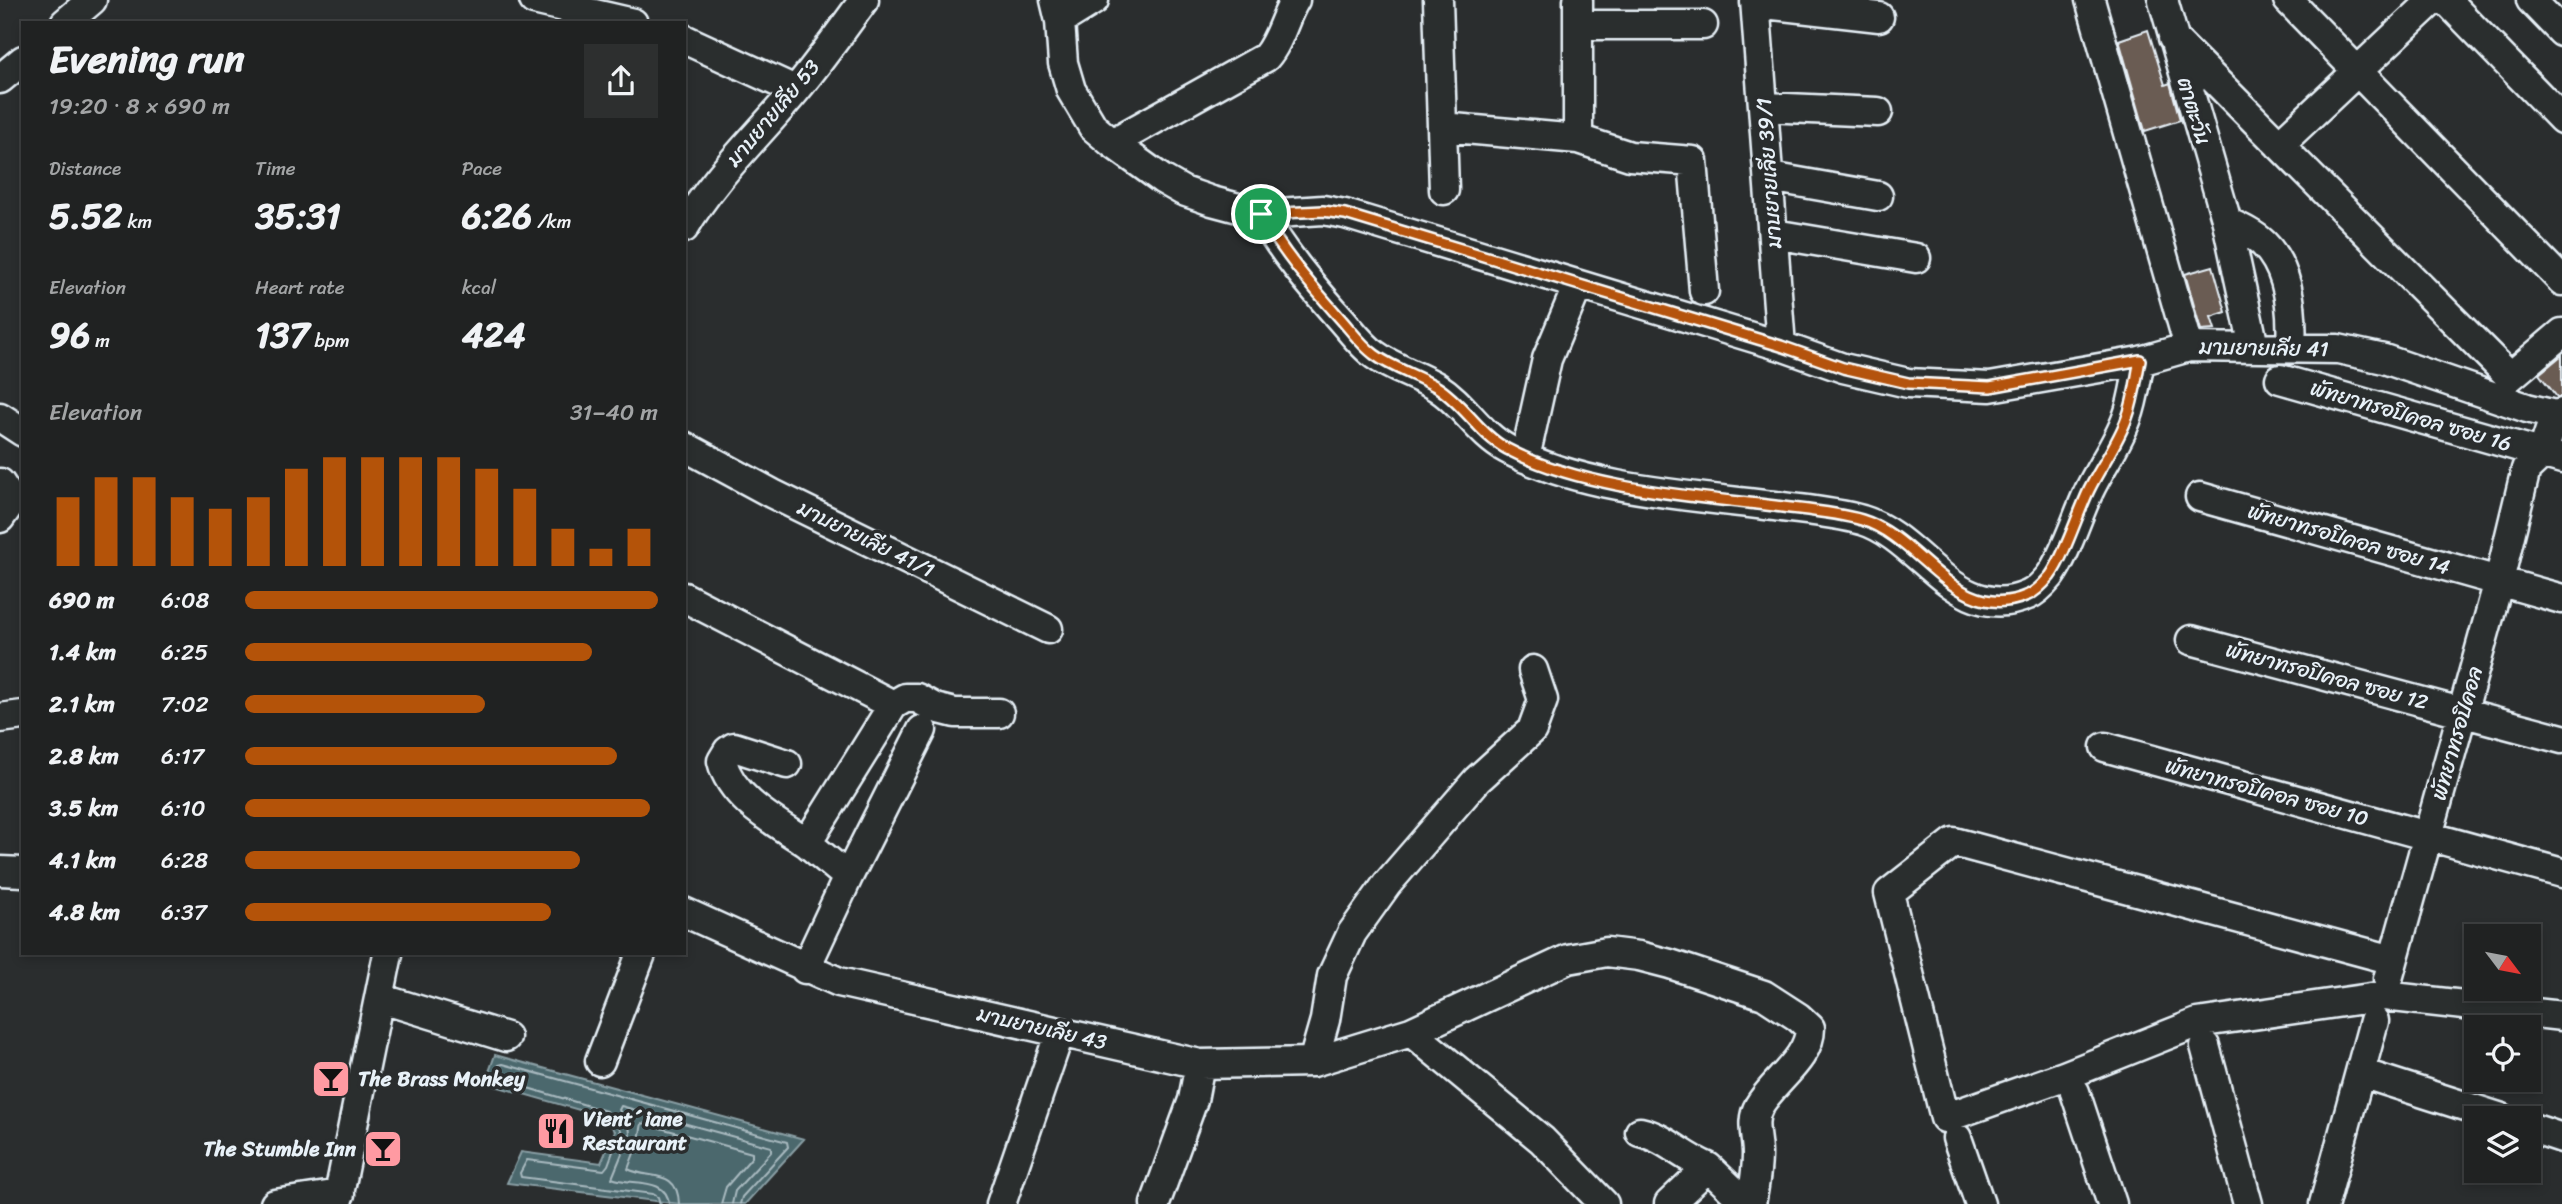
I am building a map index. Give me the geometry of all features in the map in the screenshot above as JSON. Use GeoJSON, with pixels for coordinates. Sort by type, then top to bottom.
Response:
{"type":"FeatureCollection","features":[{"type":"Feature","properties":{"kind":"street"},"geometry":{"type":"LineString","coordinates":[[534,0],[624,21]]}},
{"type":"Feature","properties":{"kind":"street","name":"มาบยายเลีย 53"},"geometry":{"type":"LineString","coordinates":[[686,225],[732,160],[795,90],[864,0]]}},
{"type":"Feature","properties":{"kind":"street"},"geometry":{"type":"LineString","coordinates":[[1057,10],[1094,0]]}},
{"type":"Feature","properties":{"kind":"street"},"geometry":{"type":"LineString","coordinates":[[1112,143],[1266,57],[1272,50],[1295,0]]}},
{"type":"Feature","properties":{"kind":"street"},"geometry":{"type":"LineString","coordinates":[[1438,0],[1444,190]]}},
{"type":"Feature","properties":{"kind":"street"},"geometry":{"type":"LineString","coordinates":[[2090,0],[2189,347]]}},
{"type":"Feature","properties":{"kind":"street","name":"ตาตะวัน"},"geometry":{"type":"LineString","coordinates":[[2163,0],[2227,222],[2254,347]]}},
{"type":"Feature","properties":{"kind":"street"},"geometry":{"type":"LineString","coordinates":[[2288,0],[2562,281]]}},
{"type":"Feature","properties":{"kind":"street"},"geometry":{"type":"LineString","coordinates":[[2279,145],[2433,0]]}},
{"type":"Feature","properties":{"kind":"street"},"geometry":{"type":"LineString","coordinates":[[2446,0],[2562,119]]}},
{"type":"Feature","properties":{"kind":"street"},"geometry":{"type":"LineString","coordinates":[[2531,0],[2562,32]]}},
{"type":"Feature","properties":{"kind":"street"},"geometry":{"type":"LineString","coordinates":[[1755,2],[1879,17]]}},
{"type":"Feature","properties":{"kind":"street","name":"มาบยายเลีย 39/1"},"geometry":{"type":"LineString","coordinates":[[1755,2],[1781,346]]}},
{"type":"Feature","properties":{"kind":"street","name":"มาบยายเลีย 41"},"geometry":{"type":"LineString","coordinates":[[1057,10],[1063,64],[1071,90],[1093,127],[1161,179],[1184,191],[1261,214],[1323,211],[1345,214],[1781,346],[1843,368],[1908,383],[1990,387],[2140,360],[2189,347],[2291,346],[2338,349],[2384,359],[2527,408],[2559,414]]}},
{"type":"Feature","properties":{"kind":"street"},"geometry":{"type":"LineString","coordinates":[[1578,139],[1578,13],[1703,25]]}},
{"type":"Feature","properties":{"kind":"street"},"geometry":{"type":"LineString","coordinates":[[2173,38],[2510,377],[2562,333]]}},
{"type":"Feature","properties":{"kind":"street"},"geometry":{"type":"LineString","coordinates":[[686,40],[795,90]]}},
{"type":"Feature","properties":{"kind":"street"},"geometry":{"type":"LineString","coordinates":[[0,79],[21,62]]}},
{"type":"Feature","properties":{"kind":"street"},"geometry":{"type":"LineString","coordinates":[[1764,107],[1878,113]]}},
{"type":"Feature","properties":{"kind":"street"},"geometry":{"type":"LineString","coordinates":[[1442,127],[1578,139],[1630,156],[1693,160],[1704,291]]}},
{"type":"Feature","properties":{"kind":"street"},"geometry":{"type":"LineString","coordinates":[[1770,177],[1878,195]]}},
{"type":"Feature","properties":{"kind":"street"},"geometry":{"type":"LineString","coordinates":[[1261,214],[1277,241],[1324,300],[1373,353],[1390,365],[1424,379],[1450,395],[1476,426],[1504,447],[1525,458],[1581,476],[1638,488],[1823,512],[1864,521],[1885,531],[1964,594],[1990,602],[2010,601],[2032,594],[2050,576],[2091,486],[2127,418],[2140,360]]}},
{"type":"Feature","properties":{"kind":"street"},"geometry":{"type":"LineString","coordinates":[[2227,222],[2251,233],[2275,256],[2290,298],[2291,346]]}},
{"type":"Feature","properties":{"kind":"street"},"geometry":{"type":"LineString","coordinates":[[1774,234],[1916,258]]}},
{"type":"Feature","properties":{"kind":"street"},"geometry":{"type":"LineString","coordinates":[[1525,458],[1547,359],[1578,285]]}},
{"type":"Feature","properties":{"kind":"street","name":"พัทยาทรอปิคอล ซอย 16"},"geometry":{"type":"LineString","coordinates":[[2280,379],[2536,457]]}},
{"type":"Feature","properties":{"kind":"street","name":"พัทยาทรอปิคอล"},"geometry":{"type":"LineString","coordinates":[[2527,408],[2536,457]]}},
{"type":"Feature","properties":{"kind":"street","name":"พัทยาทรอปิคอล"},"geometry":{"type":"LineString","coordinates":[[2330,1202],[2361,1073],[2499,581],[2536,457],[2559,414]]}},
{"type":"Feature","properties":{"kind":"street","name":"มาบยายเลีย 41/1"},"geometry":{"type":"LineString","coordinates":[[686,447],[773,494],[1048,629]]}},
{"type":"Feature","properties":{"kind":"street","name":"พัทยาทรอปิคอล ซอย 14"},"geometry":{"type":"LineString","coordinates":[[2200,497],[2562,599]]}},
{"type":"Feature","properties":{"kind":"street"},"geometry":{"type":"LineString","coordinates":[[686,598],[893,705]]}},
{"type":"Feature","properties":{"kind":"street","name":"พัทยาทรอปิคอล ซอย 12"},"geometry":{"type":"LineString","coordinates":[[2191,640],[2562,739]]}},
{"type":"Feature","properties":{"kind":"street"},"geometry":{"type":"LineString","coordinates":[[1313,1062],[1325,1020],[1332,976],[1352,933],[1387,884],[1477,780],[1532,730],[1543,700],[1533,670]]}},
{"type":"Feature","properties":{"kind":"street"},"geometry":{"type":"LineString","coordinates":[[807,843],[893,705],[905,698],[917,698],[935,708],[956,713],[999,713]]}},
{"type":"Feature","properties":{"kind":"street"},"geometry":{"type":"LineString","coordinates":[[0,718],[21,715]]}},
{"type":"Feature","properties":{"kind":"street"},"geometry":{"type":"LineString","coordinates":[[805,969],[922,730]]}},
{"type":"Feature","properties":{"kind":"street"},"geometry":{"type":"LineString","coordinates":[[786,764],[734,747],[727,751],[722,761],[729,778],[747,800],[807,843],[848,877]]}},
{"type":"Feature","properties":{"kind":"street","name":"พัทยาทรอปิคอล ซอย 10"},"geometry":{"type":"LineString","coordinates":[[2105,747],[2562,873]]}},
{"type":"Feature","properties":{"kind":"street"},"geometry":{"type":"LineString","coordinates":[[2393,960],[1954,842],[1889,893],[1945,1118],[2064,1076],[2197,1023],[2379,1009],[2562,1016]]}},
{"type":"Feature","properties":{"kind":"street"},"geometry":{"type":"LineString","coordinates":[[0,871],[21,872]]}},
{"type":"Feature","properties":{"kind":"street","name":"มาบยายเลีย 43"},"geometry":{"type":"LineString","coordinates":[[686,913],[805,969],[839,982],[1200,1064],[1313,1062],[1411,1032],[1568,959],[1607,952],[1670,964],[1764,995],[1810,1028],[1810,1036],[1796,1061],[1758,1107],[1754,1122],[1757,1155],[1749,1204]]}},
{"type":"Feature","properties":{"kind":"street"},"geometry":{"type":"LineString","coordinates":[[275,1204],[338,1199],[388,955]]}},
{"type":"Feature","properties":{"kind":"street"},"geometry":{"type":"LineString","coordinates":[[600,1061],[641,955]]}},
{"type":"Feature","properties":{"kind":"street"},"geometry":{"type":"LineString","coordinates":[[379,998],[506,1037]]}},
{"type":"Feature","properties":{"kind":"street"},"geometry":{"type":"LineString","coordinates":[[1001,1204],[1060,1032]]}},
{"type":"Feature","properties":{"kind":"street"},"geometry":{"type":"LineString","coordinates":[[1411,1032],[1542,1140],[1604,1204]]}},
{"type":"Feature","properties":{"kind":"street"},"geometry":{"type":"LineString","coordinates":[[2205,1046],[2248,1204]]}},
{"type":"Feature","properties":{"kind":"street"},"geometry":{"type":"LineString","coordinates":[[1155,1204],[1185,1122],[1200,1064]]}},
{"type":"Feature","properties":{"kind":"street"},"geometry":{"type":"LineString","coordinates":[[2361,1073],[2464,1106]]}},
{"type":"Feature","properties":{"kind":"street"},"geometry":{"type":"LineString","coordinates":[[2075,1092],[2112,1204]]}},
{"type":"Feature","properties":{"kind":"street"},"geometry":{"type":"LineString","coordinates":[[2541,1131],[2562,1138]]}},
{"type":"Feature","properties":{"kind":"street"},"geometry":{"type":"LineString","coordinates":[[1640,1132],[1653,1135],[1691,1160],[1708,1167],[1749,1204]]}},
{"type":"Feature","properties":{"kind":"street"},"geometry":{"type":"LineString","coordinates":[[1956,1138],[1980,1204]]}},
{"type":"Feature","properties":{"kind":"street"},"geometry":{"type":"LineString","coordinates":[[1669,1204],[1708,1167]]}},
{"type":"Feature","properties":{"kind":"water"},"geometry":{"type":"Polygon","coordinates":[[[495,1055],[804,1139],[745,1204],[680,1204],[507,1183],[521,1152],[601,1163],[615,1131],[604,1117],[485,1083],[495,1055]]]}},
{"type":"Feature","properties":{"kind":"building"},"geometry":{"type":"Polygon","coordinates":[[[2148,30],[2165,85],[2170,83],[2180,120],[2145,131],[2119,40],[2148,30]]]}},
{"type":"Feature","properties":{"kind":"building"},"geometry":{"type":"Polygon","coordinates":[[[2213,266],[2226,312],[2211,317],[2215,329],[2201,330],[2185,274],[2213,266]]]}},
{"type":"Feature","properties":{"kind":"building"},"geometry":{"type":"Polygon","coordinates":[[[2562,355],[2562,397],[2557,397],[2539,374],[2562,355]]]}},
{"type":"Feature","properties":{"kind":"place","name":"The Brass Monkey"},"geometry":{"type":"Point","coordinates":[331,1079]}},
{"type":"Feature","properties":{"kind":"place","name":"Vient´iane Restaurant"},"geometry":{"type":"Point","coordinates":[556,1131]}},
{"type":"Feature","properties":{"kind":"place","name":"The Stumble Inn"},"geometry":{"type":"Point","coordinates":[383,1149]}},
{"type":"Feature","properties":{"kind":"route"},"geometry":{"type":"LineString","coordinates":[[1323,211],[1345,214],[1781,346],[1843,368],[1908,383],[1990,387],[2140,360],[2127,418],[2091,486],[2050,576],[2032,594],[2010,601],[1990,602],[1964,594],[1885,531],[1864,521],[1823,512],[1638,488],[1581,476],[1525,458],[1504,447],[1476,426],[1450,395],[1424,379],[1390,365],[1356,337],[1277,241],[1261,214],[1323,211]]}}]}
